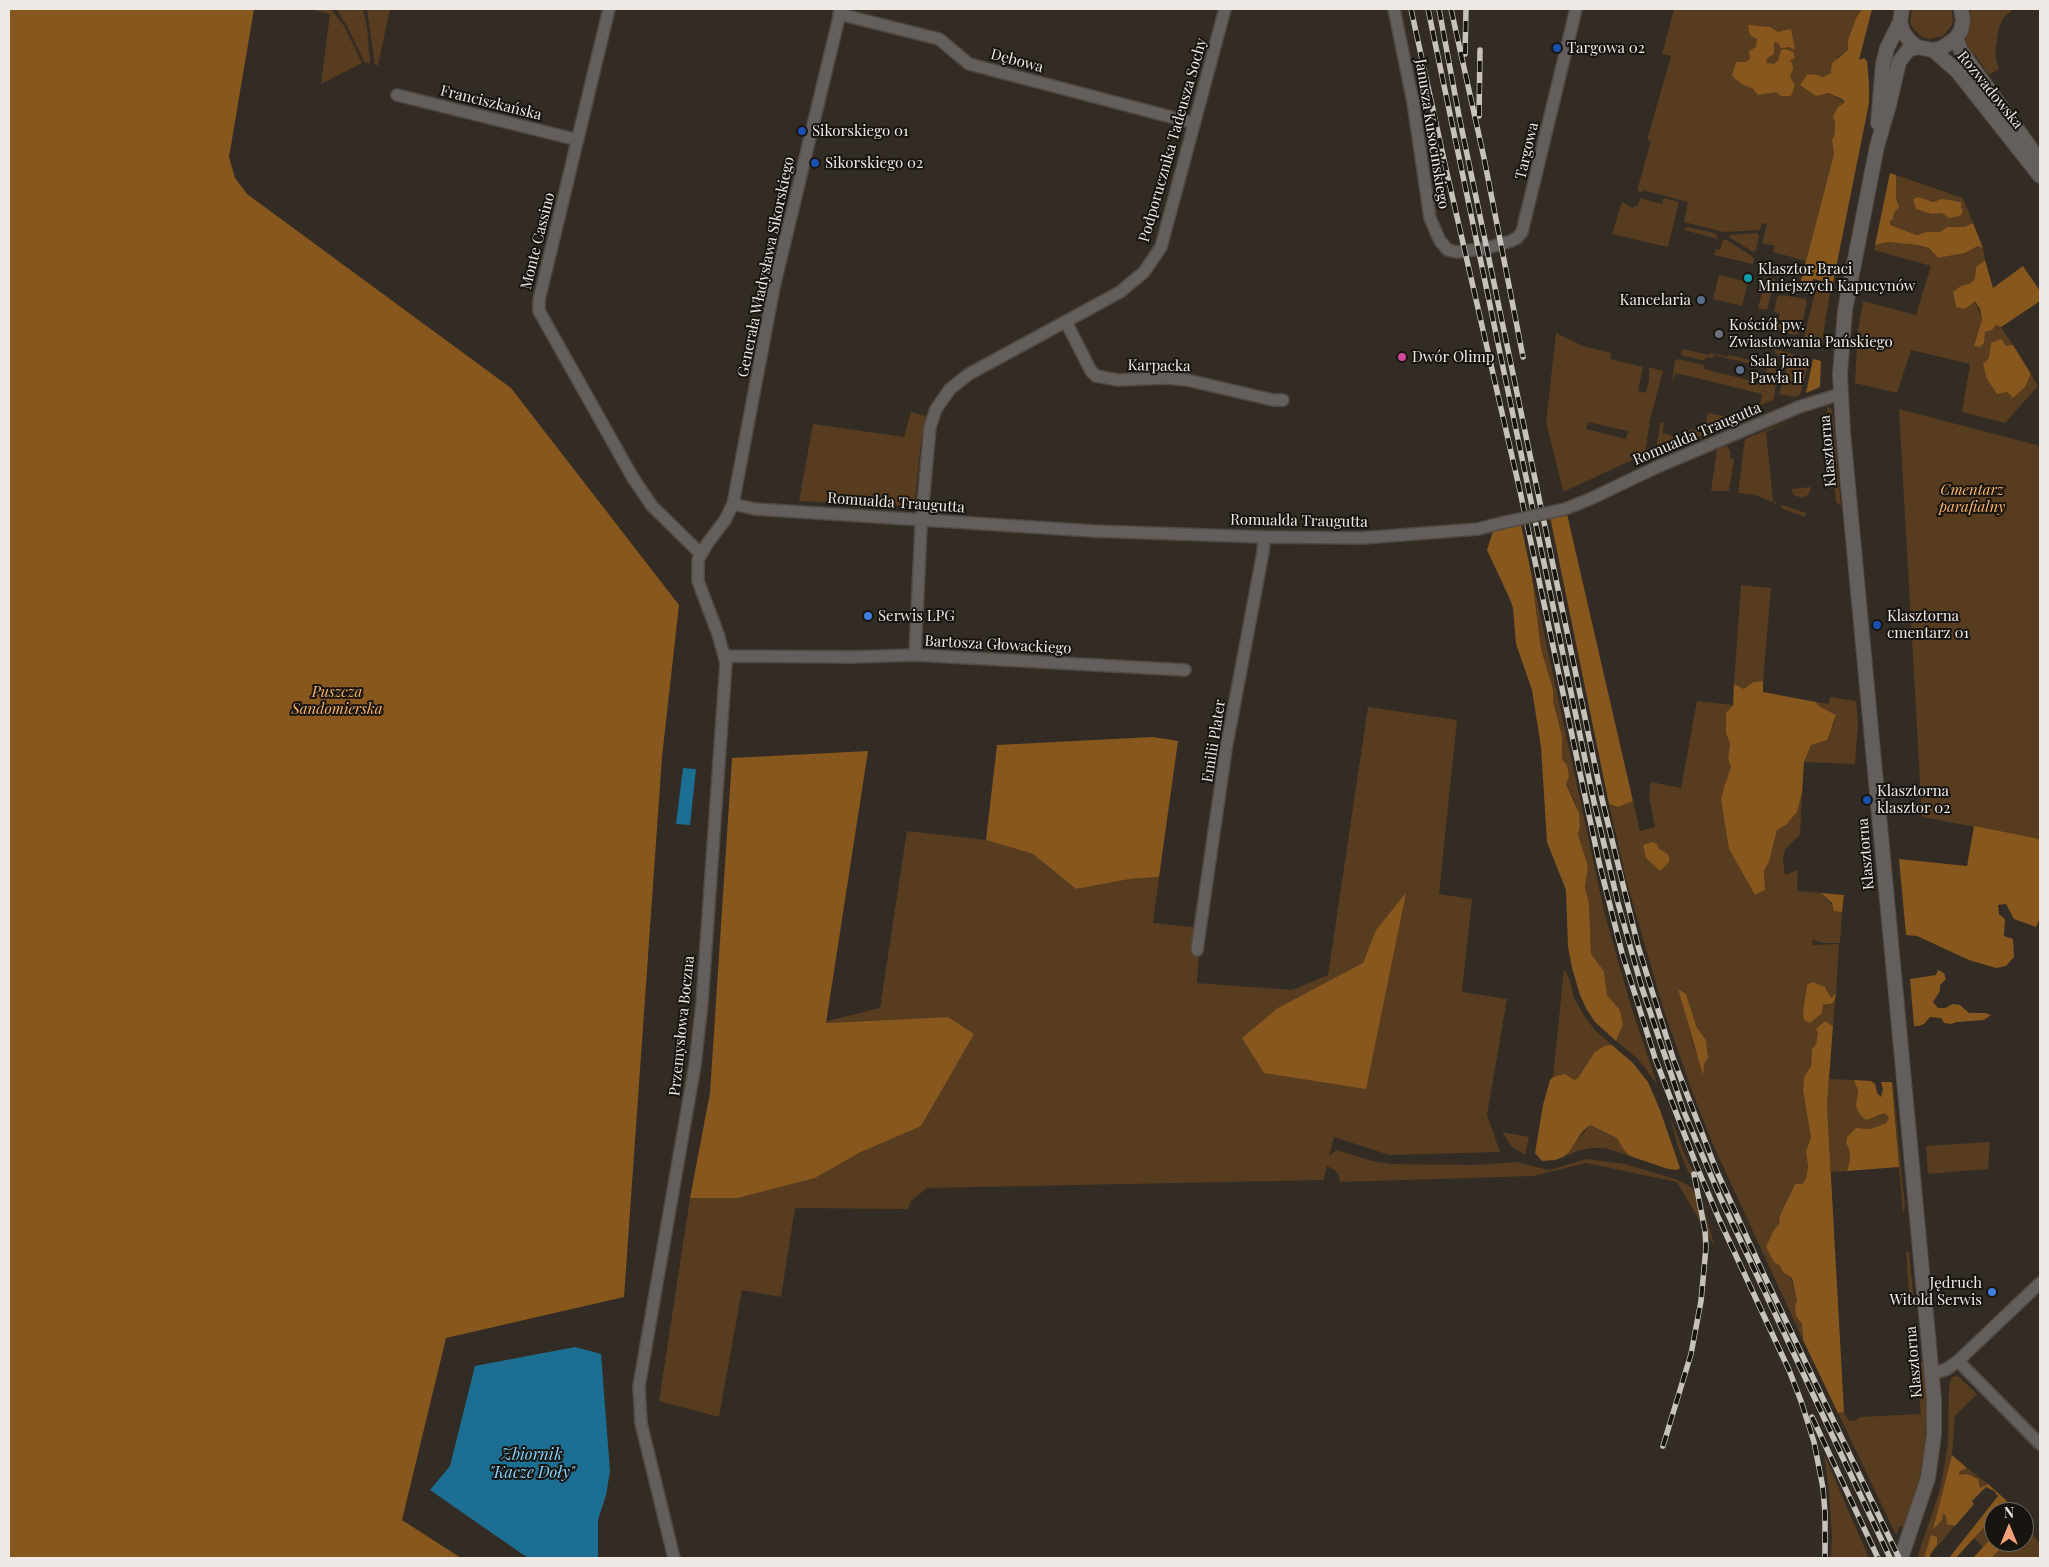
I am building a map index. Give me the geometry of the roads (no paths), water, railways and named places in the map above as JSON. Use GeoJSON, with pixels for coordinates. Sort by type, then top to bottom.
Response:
{"type":"FeatureCollection","features":[{"type":"Feature","properties":{"kind":"street","name":"Monte Cassino"},"geometry":{"type":"LineString","coordinates":[[610,9],[539,300],[539,311],[633,478],[652,506],[701,554]]}},
{"type":"Feature","properties":{"kind":"street","name":"Podporucznika Tadeusza Sochy"},"geometry":{"type":"LineString","coordinates":[[922,519],[930,427],[936,409],[950,389],[969,374],[1120,292],[1144,272],[1157,253],[1161,246],[1225,9]]}},
{"type":"Feature","properties":{"kind":"street","name":"Janusza Kusocińskiego"},"geometry":{"type":"LineString","coordinates":[[1394,9],[1413,102],[1430,218],[1440,241],[1448,250],[1457,252]]}},
{"type":"Feature","properties":{"kind":"street","name":"Targowa"},"geometry":{"type":"LineString","coordinates":[[1457,252],[1487,248],[1511,241],[1522,232],[1576,9]]}},
{"type":"Feature","properties":{"kind":"street"},"geometry":{"type":"LineString","coordinates":[[1901,16],[1906,36],[1917,47],[1933,50],[1950,44],[1956,38],[1961,30],[1963,20],[1962,9]]}},
{"type":"Feature","properties":{"kind":"street","name":"Dębowa"},"geometry":{"type":"LineString","coordinates":[[840,11],[939,39],[969,64],[1194,123]]}},
{"type":"Feature","properties":{"kind":"street","name":"Generała Władysława Sikorskiego"},"geometry":{"type":"LineString","coordinates":[[733,504],[774,287],[840,11]]}},
{"type":"Feature","properties":{"kind":"street","name":"Klasztorna"},"geometry":{"type":"LineString","coordinates":[[1877,146],[1883,64],[1887,48],[1901,16]]}},
{"type":"Feature","properties":{"kind":"street","name":"Rozwadowska"},"geometry":{"type":"LineString","coordinates":[[1956,38],[1961,51],[2040,161]]}},
{"type":"Feature","properties":{"kind":"street","name":"Klasztorna"},"geometry":{"type":"LineString","coordinates":[[1901,1558],[1923,1494],[1931,1460],[1935,1417],[1840,394],[1840,355],[1846,310],[1877,146],[1899,62],[1908,50],[1917,47]]}},
{"type":"Feature","properties":{"kind":"street","name":"Rozwadowska"},"geometry":{"type":"LineString","coordinates":[[1933,50],[1957,71],[2040,176]]}},
{"type":"Feature","properties":{"kind":"street","name":"Franciszkańska"},"geometry":{"type":"LineString","coordinates":[[397,95],[578,140]]}},
{"type":"Feature","properties":{"kind":"street","name":"Karpacka"},"geometry":{"type":"LineString","coordinates":[[1066,322],[1091,371],[1102,379],[1166,378],[1187,380],[1273,400],[1283,400]]}},
{"type":"Feature","properties":{"kind":"street","name":"Romualda Traugutta"},"geometry":{"type":"LineString","coordinates":[[733,504],[754,509],[1093,531],[1264,537],[1362,538],[1478,529],[1565,509],[1590,499],[1657,466],[1799,406],[1840,394]]}},
{"type":"Feature","properties":{"kind":"street","name":"Przemysłowa Boczna"},"geometry":{"type":"LineString","coordinates":[[674,1558],[641,1423],[639,1386],[698,1036],[725,656],[698,582],[697,567],[701,554],[725,520],[733,504]]}},
{"type":"Feature","properties":{"kind":"street","name":"Bartosza Głowackiego"},"geometry":{"type":"LineString","coordinates":[[922,519],[915,655],[1186,670]]}},
{"type":"Feature","properties":{"kind":"street","name":"Emilii Plater"},"geometry":{"type":"LineString","coordinates":[[1197,950],[1226,749],[1263,552],[1264,537]]}},
{"type":"Feature","properties":{"kind":"street"},"geometry":{"type":"LineString","coordinates":[[725,656],[852,657],[915,655]]}},
{"type":"Feature","properties":{"kind":"street"},"geometry":{"type":"LineString","coordinates":[[1932,1374],[1947,1370],[1958,1361],[2040,1284]]}},
{"type":"Feature","properties":{"kind":"street"},"geometry":{"type":"LineString","coordinates":[[1958,1361],[2040,1444]]}},
{"type":"Feature","properties":{"kind":"water"},"geometry":{"type":"Polygon","coordinates":[[[683,768],[696,769],[690,825],[676,824],[683,768]]]}},
{"type":"Feature","properties":{"kind":"water","name":"Zbiornik \"Kacze Doły\""},"geometry":{"type":"Polygon","coordinates":[[[575,1347],[601,1354],[610,1471],[606,1495],[598,1520],[598,1558],[528,1558],[430,1490],[450,1466],[475,1366],[575,1347]]]}},
{"type":"Feature","properties":{"kind":"railway"},"geometry":{"type":"LineString","coordinates":[[1411,9],[1520,491],[1599,862],[1622,953],[1655,1058],[1697,1167],[1789,1370],[1801,1401],[1814,1442],[1823,1488],[1825,1558]]}},
{"type":"Feature","properties":{"kind":"railway"},"geometry":{"type":"LineString","coordinates":[[1428,9],[1594,802],[1618,903],[1641,985],[1684,1112],[1720,1197],[1890,1558]]}},
{"type":"Feature","properties":{"kind":"railway"},"geometry":{"type":"LineString","coordinates":[[1439,9],[1459,116],[1602,799],[1638,946],[1673,1058],[1717,1172],[1899,1558]]}},
{"type":"Feature","properties":{"kind":"railway"},"geometry":{"type":"LineString","coordinates":[[1451,9],[1484,158],[1523,357]]}},
{"type":"Feature","properties":{"kind":"railway"},"geometry":{"type":"LineString","coordinates":[[1465,54],[1466,9]]}},
{"type":"Feature","properties":{"kind":"railway"},"geometry":{"type":"LineString","coordinates":[[1479,116],[1480,50]]}},
{"type":"Feature","properties":{"kind":"railway"},"geometry":{"type":"LineString","coordinates":[[1663,1446],[1691,1354],[1701,1301],[1706,1247],[1705,1231],[1694,1174]]}},
{"type":"Feature","properties":{"kind":"railway"},"geometry":{"type":"LineString","coordinates":[[1812,1417],[1878,1558]]}},
{"type":"Feature","properties":{"kind":"place","name":"Targowa 02"},"geometry":{"type":"Point","coordinates":[1557,48]}},
{"type":"Feature","properties":{"kind":"place","name":"Sikorskiego 01"},"geometry":{"type":"Point","coordinates":[802,131]}},
{"type":"Feature","properties":{"kind":"place","name":"Sikorskiego 02"},"geometry":{"type":"Point","coordinates":[815,163]}},
{"type":"Feature","properties":{"kind":"place","name":"Klasztor Braci Mniejszych Kapucynów"},"geometry":{"type":"Point","coordinates":[1748,278]}},
{"type":"Feature","properties":{"kind":"place","name":"Kancelaria"},"geometry":{"type":"Point","coordinates":[1701,300]}},
{"type":"Feature","properties":{"kind":"place","name":"Kościół pw. Zwiastowania Pańskiego"},"geometry":{"type":"Point","coordinates":[1719,334]}},
{"type":"Feature","properties":{"kind":"place","name":"Dwór Olimp"},"geometry":{"type":"Point","coordinates":[1402,357]}},
{"type":"Feature","properties":{"kind":"place","name":"Sala Jana Pawła II"},"geometry":{"type":"Point","coordinates":[1740,370]}},
{"type":"Feature","properties":{"kind":"place","name":"Serwis LPG"},"geometry":{"type":"Point","coordinates":[868,616]}},
{"type":"Feature","properties":{"kind":"place","name":"Klasztorna cmentarz 01"},"geometry":{"type":"Point","coordinates":[1877,625]}},
{"type":"Feature","properties":{"kind":"place","name":"Klasztorna klasztor 02"},"geometry":{"type":"Point","coordinates":[1867,800]}},
{"type":"Feature","properties":{"kind":"place","name":"Jędruch Witold Serwis"},"geometry":{"type":"Point","coordinates":[1992,1292]}},
{"type":"Feature","properties":{"kind":"park label","name":"Cmentarz parafialny"},"geometry":{"type":"Point","coordinates":[1972,498]}},
{"type":"Feature","properties":{"kind":"park label","name":"Puszcza Sandomierska"},"geometry":{"type":"Point","coordinates":[337,700]}}]}
